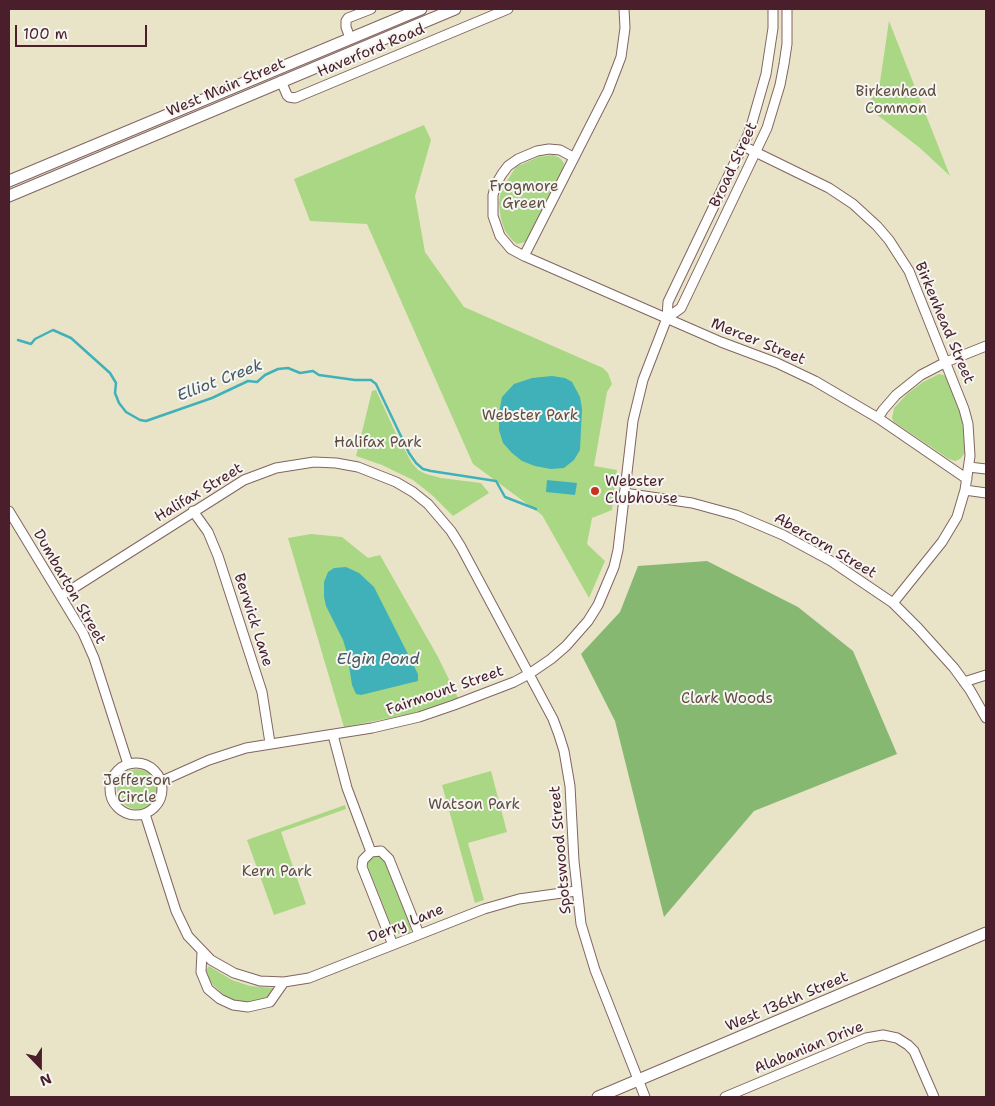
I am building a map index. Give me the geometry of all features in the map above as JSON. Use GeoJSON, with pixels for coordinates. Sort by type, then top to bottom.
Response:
{"type":"FeatureCollection","features":[{"type":"Feature","properties":{"kind":"street"},"geometry":{"type":"LineString","coordinates":[[350,38],[346,27],[347,20],[372,9]]}},
{"type":"Feature","properties":{"kind":"street","name":"West Main Street"},"geometry":{"type":"LineString","coordinates":[[9,181],[421,9]]}},
{"type":"Feature","properties":{"kind":"street","name":"West Main Street"},"geometry":{"type":"LineString","coordinates":[[9,196],[455,9]]}},
{"type":"Feature","properties":{"kind":"street","name":"Haverford Road"},"geometry":{"type":"LineString","coordinates":[[281,81],[288,97],[295,98],[508,9]]}},
{"type":"Feature","properties":{"kind":"street"},"geometry":{"type":"LineString","coordinates":[[524,256],[608,91],[617,69],[623,43],[624,9]]}},
{"type":"Feature","properties":{"kind":"street","name":"Broad Street"},"geometry":{"type":"LineString","coordinates":[[624,494],[632,421],[643,380],[667,318],[668,302],[743,146],[752,123],[766,74],[773,9]]}},
{"type":"Feature","properties":{"kind":"street","name":"Broad Street"},"geometry":{"type":"LineString","coordinates":[[667,318],[681,308],[767,128],[780,84],[787,44],[787,9]]}},
{"type":"Feature","properties":{"kind":"street","name":"Birkenhead Street"},"geometry":{"type":"LineString","coordinates":[[743,146],[828,188],[853,204],[877,226],[889,240],[909,271],[959,394],[968,424],[970,456],[965,490],[956,517],[942,542],[893,603]]}},
{"type":"Feature","properties":{"kind":"street","name":"Mercer Street"},"geometry":{"type":"LineString","coordinates":[[573,157],[560,150],[548,149],[528,154],[508,166],[496,184],[492,206],[496,227],[500,236],[511,249],[720,342],[777,363],[835,391],[967,479]]}},
{"type":"Feature","properties":{"kind":"street"},"geometry":{"type":"LineString","coordinates":[[878,418],[905,387],[922,375],[946,362],[986,346]]}},
{"type":"Feature","properties":{"kind":"street","name":"Halifax Street"},"geometry":{"type":"LineString","coordinates":[[61,596],[244,480],[276,468],[294,464],[314,462],[336,463],[358,467],[396,482],[428,504],[451,531],[529,674]]}},
{"type":"Feature","properties":{"kind":"street"},"geometry":{"type":"LineString","coordinates":[[969,468],[986,469]]}},
{"type":"Feature","properties":{"kind":"street"},"geometry":{"type":"LineString","coordinates":[[965,490],[986,493]]}},
{"type":"Feature","properties":{"kind":"street","name":"Abercorn Street"},"geometry":{"type":"LineString","coordinates":[[624,494],[692,503],[714,508],[758,524],[831,561],[893,603],[936,647],[964,682],[986,718]]}},
{"type":"Feature","properties":{"kind":"street","name":"Fairmount Street"},"geometry":{"type":"LineString","coordinates":[[162,782],[209,760],[238,750],[270,743],[372,728],[419,717],[514,682],[529,674],[566,646],[588,621],[598,605],[614,567],[618,550],[624,494]]}},
{"type":"Feature","properties":{"kind":"street","name":"Dumbarton Street"},"geometry":{"type":"LineString","coordinates":[[9,511],[84,633],[94,658],[128,764]]}},
{"type":"Feature","properties":{"kind":"street","name":"Berwick Lane"},"geometry":{"type":"LineString","coordinates":[[193,511],[208,532],[218,556],[262,692],[270,743]]}},
{"type":"Feature","properties":{"kind":"street","name":"Spotswood Street"},"geometry":{"type":"LineString","coordinates":[[529,674],[553,720],[564,751],[572,804],[576,891],[581,924],[595,970],[645,1097]]}},
{"type":"Feature","properties":{"kind":"street"},"geometry":{"type":"LineString","coordinates":[[964,682],[986,675]]}},
{"type":"Feature","properties":{"kind":"street"},"geometry":{"type":"LineString","coordinates":[[333,735],[347,788],[371,852]]}},
{"type":"Feature","properties":{"kind":"street"},"geometry":{"type":"LineString","coordinates":[[128,764],[145,764],[158,774],[162,782],[160,800],[156,806],[145,814],[130,814],[122,811],[111,796],[112,780],[117,771],[128,764]]}},
{"type":"Feature","properties":{"kind":"street"},"geometry":{"type":"LineString","coordinates":[[145,814],[180,922],[188,936],[202,952],[202,972],[208,988],[220,999],[233,1005],[248,1007],[270,1002],[284,982]]}},
{"type":"Feature","properties":{"kind":"street"},"geometry":{"type":"LineString","coordinates":[[393,945],[362,867],[363,860],[371,852],[381,851],[389,859],[419,934]]}},
{"type":"Feature","properties":{"kind":"street","name":"Derry Lane"},"geometry":{"type":"LineString","coordinates":[[202,952],[223,967],[248,979],[271,982],[298,981],[321,974],[470,914],[500,904],[519,899],[576,891]]}},
{"type":"Feature","properties":{"kind":"street","name":"West 136th Street"},"geometry":{"type":"LineString","coordinates":[[598,1097],[986,934]]}},
{"type":"Feature","properties":{"kind":"street","name":"Alabanian Drive"},"geometry":{"type":"LineString","coordinates":[[725,1097],[866,1038],[883,1034],[897,1038],[914,1051],[934,1095]]}},
{"type":"Feature","properties":{"kind":"green space","name":"Birkenhead Common"},"geometry":{"type":"Polygon","coordinates":[[[889,21],[950,176],[920,148],[867,107],[880,82],[889,21]]]}},
{"type":"Feature","properties":{"kind":"green space","name":"Webster Park"},"geometry":{"type":"Polygon","coordinates":[[[424,125],[431,140],[415,196],[425,252],[464,307],[603,368],[608,373],[612,384],[607,392],[594,466],[617,470],[612,510],[592,518],[587,544],[605,561],[589,598],[542,515],[473,464],[367,224],[310,221],[294,179],[424,125]]]}},
{"type":"Feature","properties":{"kind":"green space","name":"Frogmore Green"},"geometry":{"type":"Polygon","coordinates":[[[553,155],[560,158],[564,163],[563,169],[525,242],[517,244],[505,231],[501,219],[499,203],[501,190],[516,167],[538,157],[553,155]]]}},
{"type":"Feature","properties":{"kind":"green space"},"geometry":{"type":"Polygon","coordinates":[[[939,374],[944,375],[948,379],[962,420],[965,453],[960,459],[955,461],[949,459],[894,422],[892,418],[894,408],[907,394],[923,382],[939,374]]]}},
{"type":"Feature","properties":{"kind":"green space","name":"Halifax Park"},"geometry":{"type":"Polygon","coordinates":[[[376,390],[397,436],[418,470],[441,478],[481,483],[489,493],[453,516],[413,480],[382,465],[356,456],[372,391],[376,390]]]}},
{"type":"Feature","properties":{"kind":"green space"},"geometry":{"type":"Polygon","coordinates":[[[311,534],[342,537],[368,558],[380,555],[438,657],[458,698],[411,714],[344,727],[288,538],[311,534]]]}},
{"type":"Feature","properties":{"kind":"green space","name":"Clark Woods"},"geometry":{"type":"Polygon","coordinates":[[[707,561],[798,607],[853,651],[897,754],[754,811],[664,917],[615,721],[581,654],[620,612],[638,566],[707,561]]]}},
{"type":"Feature","properties":{"kind":"green space","name":"Jefferson Circle"},"geometry":{"type":"Polygon","coordinates":[[[141,769],[148,772],[154,778],[157,789],[156,797],[148,806],[141,809],[133,809],[126,806],[118,797],[117,785],[120,778],[129,770],[141,769]]]}},
{"type":"Feature","properties":{"kind":"green space","name":"Watson Park"},"geometry":{"type":"Polygon","coordinates":[[[491,771],[507,832],[468,843],[484,900],[475,903],[442,785],[491,771]]]}},
{"type":"Feature","properties":{"kind":"green space","name":"Kern Park"},"geometry":{"type":"Polygon","coordinates":[[[345,805],[346,809],[281,832],[306,904],[274,915],[247,840],[345,805]]]}},
{"type":"Feature","properties":{"kind":"green space"},"geometry":{"type":"Polygon","coordinates":[[[375,855],[384,857],[413,927],[405,935],[393,930],[368,867],[368,860],[375,855]]]}},
{"type":"Feature","properties":{"kind":"green space"},"geometry":{"type":"Polygon","coordinates":[[[209,966],[232,980],[250,986],[274,988],[270,997],[259,1003],[247,1004],[230,1001],[210,982],[206,970],[209,966]]]}},
{"type":"Feature","properties":{"kind":"water"},"geometry":{"type":"Polygon","coordinates":[[[552,376],[565,378],[572,382],[580,397],[582,409],[580,450],[574,460],[564,468],[551,469],[522,461],[512,453],[503,443],[499,430],[499,413],[502,397],[514,384],[532,378],[552,376]]]}},
{"type":"Feature","properties":{"kind":"water"},"geometry":{"type":"Polygon","coordinates":[[[547,480],[577,483],[575,495],[546,492],[547,480]]]}},
{"type":"Feature","properties":{"kind":"water","name":"Elgin Pond"},"geometry":{"type":"Polygon","coordinates":[[[346,567],[359,573],[374,587],[418,674],[418,681],[361,695],[356,694],[352,685],[343,640],[326,606],[324,597],[324,582],[328,572],[334,568],[346,567]]]}},
{"type":"Feature","properties":{"kind":"waterway","name":"Elliot Creek"},"geometry":{"type":"LineString","coordinates":[[18,340],[31,344],[35,339],[53,330],[71,338],[110,373],[116,383],[115,393],[119,403],[126,412],[140,420],[146,421],[212,398],[248,381],[257,382],[265,375],[278,369],[288,368],[300,373],[313,371],[319,375],[355,380],[371,380],[376,384],[409,453],[423,469],[496,481],[505,497],[536,509]]}},
{"type":"Feature","properties":{"kind":"place","name":"Webster Clubhouse"},"geometry":{"type":"Point","coordinates":[595,491]}}]}
